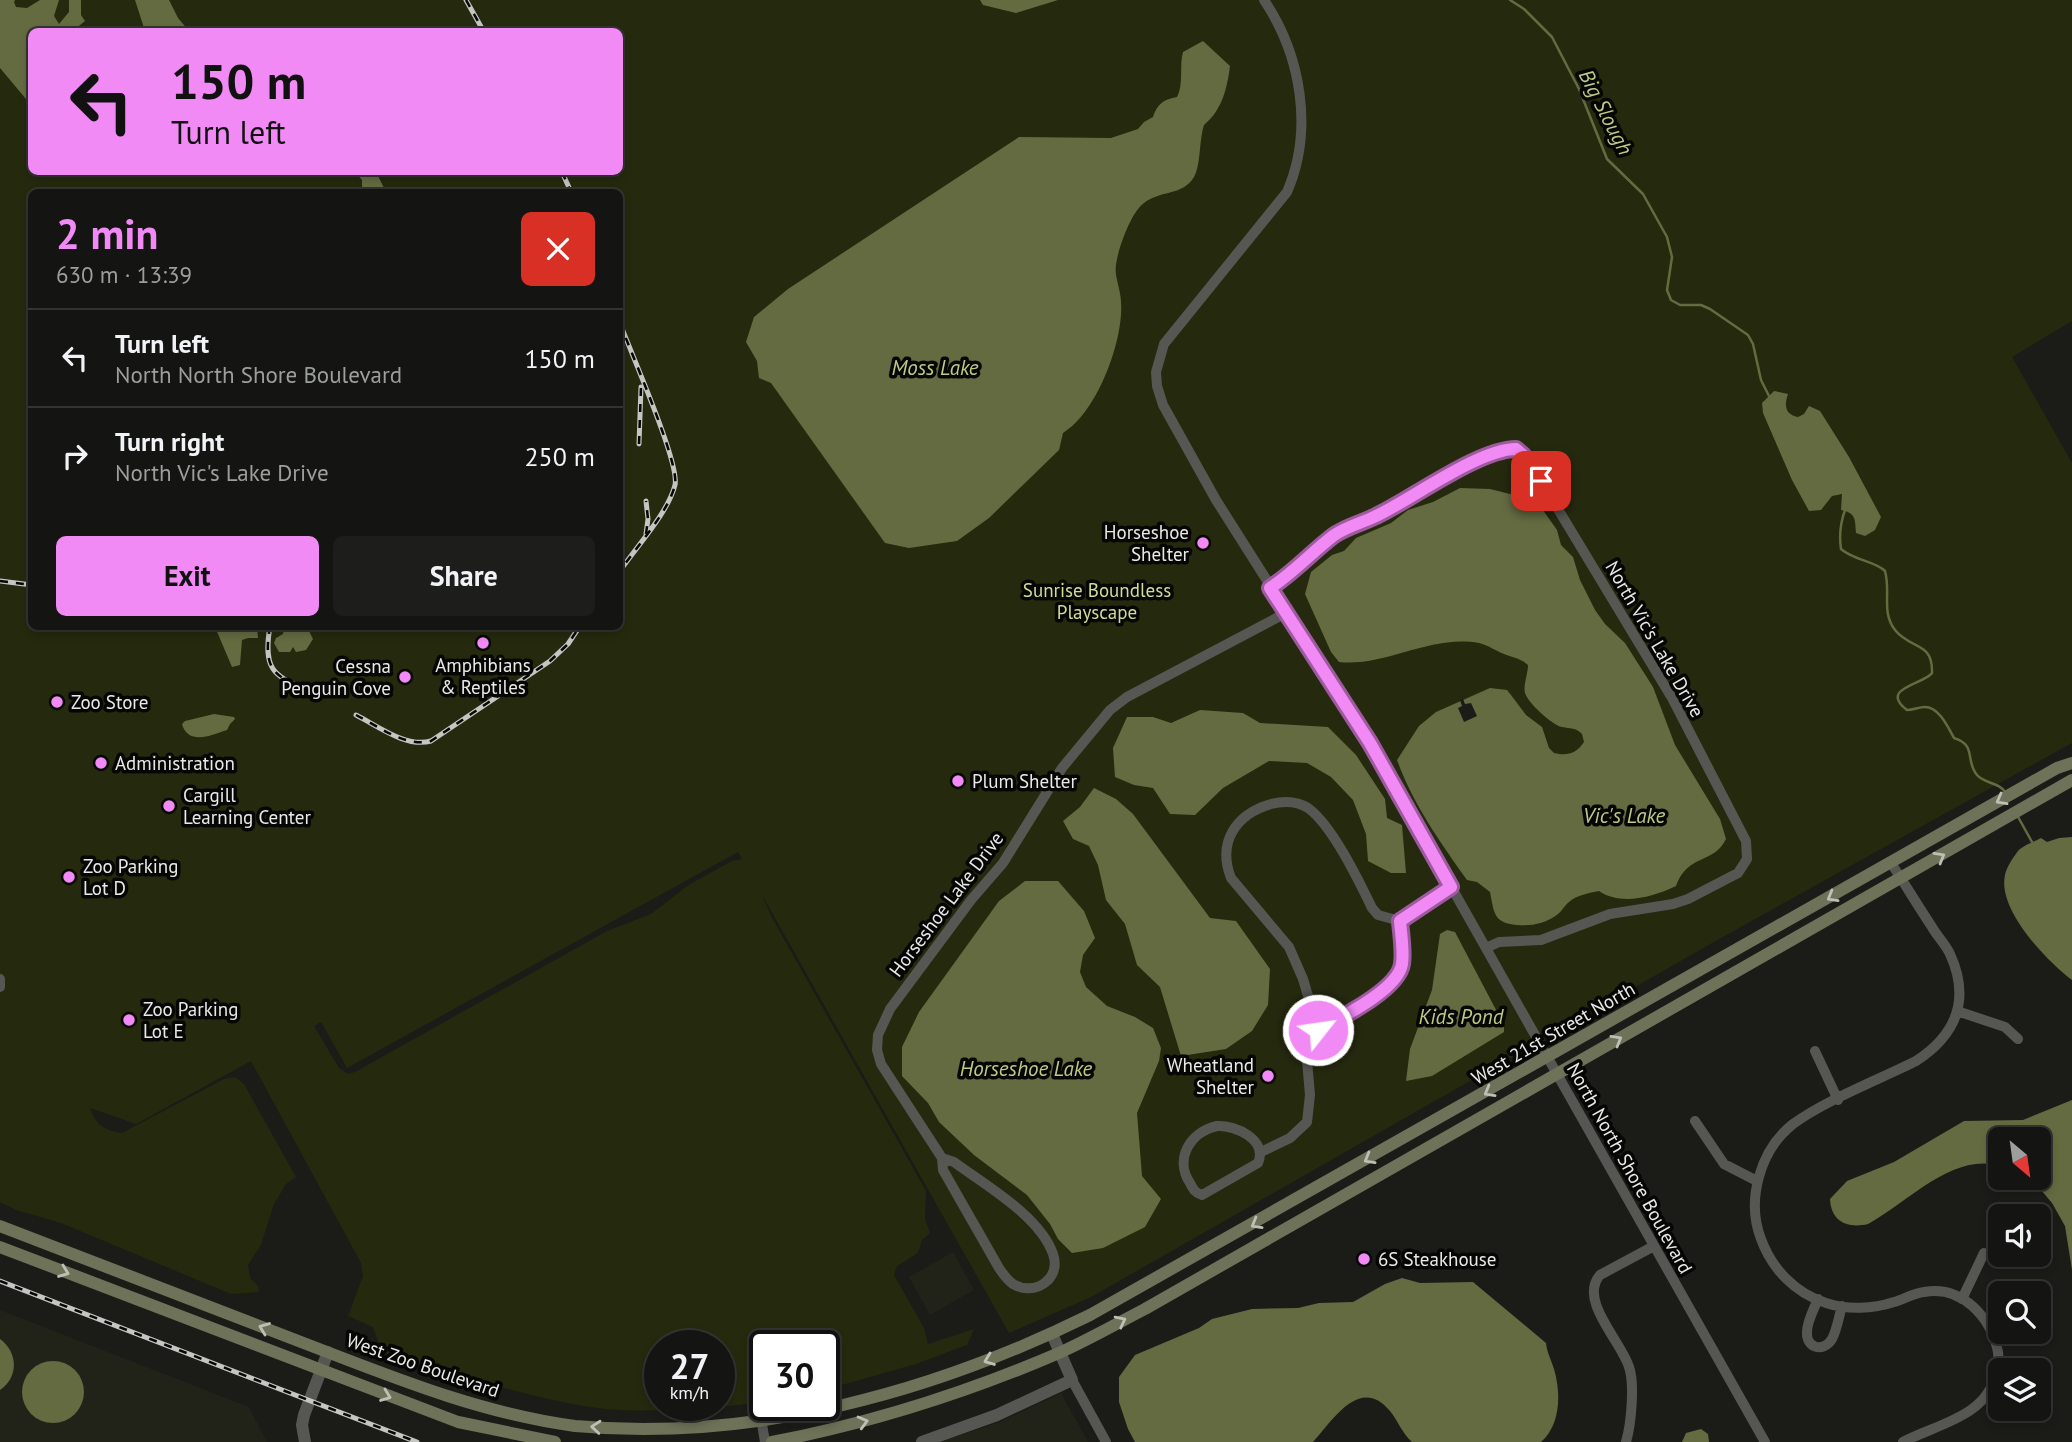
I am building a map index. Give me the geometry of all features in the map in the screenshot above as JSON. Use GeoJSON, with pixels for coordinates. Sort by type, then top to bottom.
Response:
{"type":"FeatureCollection","features":[{"type":"Feature","properties":{"kind":"main road","name":"West 21st Street North"},"geometry":{"type":"LineString","coordinates":[[1052,1334],[1157,1280],[2057,768],[2072,763]]}},
{"type":"Feature","properties":{"kind":"main road","name":"West 21st Street North"},"geometry":{"type":"LineString","coordinates":[[1060,1353],[1145,1309],[1902,880],[2072,780]]}},
{"type":"Feature","properties":{"kind":"main road","name":"West Zoo Boulevard"},"geometry":{"type":"LineString","coordinates":[[0,1226],[457,1400],[532,1419],[575,1426],[657,1431],[762,1424],[841,1408],[901,1391],[1052,1334]]}},
{"type":"Feature","properties":{"kind":"main road","name":"West Zoo Boulevard"},"geometry":{"type":"LineString","coordinates":[[0,1247],[458,1422],[555,1442]]}},
{"type":"Feature","properties":{"kind":"main road"},"geometry":{"type":"LineString","coordinates":[[772,1442],[827,1432],[901,1411],[976,1386],[1060,1353]]}},
{"type":"Feature","properties":{"kind":"street","name":"North North Shore Boulevard"},"geometry":{"type":"LineString","coordinates":[[1264,0],[1280,27],[1294,68],[1301,122],[1296,167],[1286,192],[1169,336],[1160,352],[1156,372],[1163,405],[1216,500],[1270,588],[1365,734],[1765,1442]]}},
{"type":"Feature","properties":{"kind":"street","name":"North Vic's Lake Drive"},"geometry":{"type":"LineString","coordinates":[[1270,588],[1335,535],[1377,516],[1485,456],[1504,449],[1516,449],[1541,481],[1611,596],[1672,698],[1746,841],[1747,859],[1738,873],[1688,899],[1610,914],[1541,940],[1499,942],[1486,948]]}},
{"type":"Feature","properties":{"kind":"street","name":"Horseshoe Lake Drive"},"geometry":{"type":"LineString","coordinates":[[942,1158],[954,1162],[1016,1207],[1038,1230],[1051,1250],[1055,1265],[1050,1279],[1043,1285],[1022,1288],[1004,1276],[943,1170],[942,1158],[881,1064],[877,1050],[878,1035],[890,1009],[971,900],[1003,863],[1062,768],[1110,710],[1127,697],[1286,613]]}},
{"type":"Feature","properties":{"kind":"street"},"geometry":{"type":"LineString","coordinates":[[1261,1152],[1258,1145],[1236,1129],[1227,1126],[1208,1128],[1200,1132],[1187,1146],[1183,1164],[1185,1175],[1197,1194],[1208,1193],[1258,1163],[1261,1152],[1290,1138],[1307,1122],[1310,1095],[1307,1060],[1318,1030],[1303,979],[1289,947],[1231,878],[1226,854],[1233,828],[1241,818],[1272,804],[1296,803],[1308,809],[1338,847],[1372,908],[1378,915],[1400,921],[1451,887]]}},
{"type":"Feature","properties":{"kind":"street"},"geometry":{"type":"LineString","coordinates":[[1891,863],[1949,952],[1960,986],[1957,1011],[1941,1040],[1929,1052],[1810,1113],[1781,1135],[1766,1160],[1757,1181],[1754,1198],[1755,1215],[1766,1254],[1791,1284],[1818,1299],[1842,1306],[1873,1307],[1925,1291],[1962,1299],[1973,1305],[1985,1318],[1995,1336],[1999,1356],[1996,1376],[1990,1390],[1978,1405],[1966,1414],[1903,1442]]}},
{"type":"Feature","properties":{"kind":"street"},"geometry":{"type":"LineString","coordinates":[[1318,1030],[1379,995],[1398,973],[1402,965],[1400,921]]}},
{"type":"Feature","properties":{"kind":"street"},"geometry":{"type":"LineString","coordinates":[[0,979],[0,987]]}},
{"type":"Feature","properties":{"kind":"street"},"geometry":{"type":"LineString","coordinates":[[1957,1011],[2006,1027],[2018,1038]]}},
{"type":"Feature","properties":{"kind":"street"},"geometry":{"type":"LineString","coordinates":[[1815,1051],[1838,1100]]}},
{"type":"Feature","properties":{"kind":"street"},"geometry":{"type":"LineString","coordinates":[[1695,1121],[1724,1164],[1757,1181]]}},
{"type":"Feature","properties":{"kind":"street"},"geometry":{"type":"LineString","coordinates":[[1626,1442],[1629,1432],[1629,1366],[1595,1305],[1593,1293],[1595,1281],[1600,1275],[1654,1246]]}},
{"type":"Feature","properties":{"kind":"street"},"geometry":{"type":"LineString","coordinates":[[1962,1299],[1984,1253]]}},
{"type":"Feature","properties":{"kind":"street"},"geometry":{"type":"LineString","coordinates":[[1818,1299],[1806,1334],[1810,1345],[1816,1348],[1822,1347],[1831,1339],[1842,1306]]}},
{"type":"Feature","properties":{"kind":"street"},"geometry":{"type":"LineString","coordinates":[[1052,1334],[1072,1380],[1106,1442]]}},
{"type":"Feature","properties":{"kind":"street"},"geometry":{"type":"LineString","coordinates":[[305,1442],[302,1425],[328,1352]]}},
{"type":"Feature","properties":{"kind":"street"},"geometry":{"type":"LineString","coordinates":[[922,1442],[996,1415],[1072,1380]]}},
{"type":"Feature","properties":{"kind":"street"},"geometry":{"type":"LineString","coordinates":[[762,1424],[765,1442]]}},
{"type":"Feature","properties":{"kind":"shaded area"},"geometry":{"type":"Polygon","coordinates":[[[953,1252],[974,1290],[930,1315],[909,1277],[953,1252]]]}},
{"type":"Feature","properties":{"kind":"shaded area"},"geometry":{"type":"Polygon","coordinates":[[[0,1310],[249,1407],[267,1442],[0,1442],[0,1310]]]}},
{"type":"Feature","properties":{"kind":"shaded area"},"geometry":{"type":"Polygon","coordinates":[[[1061,1393],[1088,1442],[940,1442],[1000,1422],[1061,1393]]]}},
{"type":"Feature","properties":{"kind":"green space","name":"Sunrise Boundless Playscape"},"geometry":{"type":"Polygon","coordinates":[[[0,0],[2072,0],[2072,321],[2012,357],[2072,463],[2072,743],[1721,938],[1091,1297],[1009,1333],[762,895],[771,916],[926,1191],[925,1219],[930,1233],[922,1240],[918,1253],[897,1266],[894,1275],[924,1328],[928,1344],[974,1329],[967,1345],[916,1364],[840,1385],[840,1330],[749,1330],[749,1404],[735,1405],[735,1330],[644,1330],[644,1410],[606,1409],[560,1402],[455,1375],[382,1352],[373,1327],[348,1316],[363,1276],[361,1263],[251,1061],[136,1124],[90,1108],[102,1126],[122,1133],[224,1079],[235,1077],[244,1084],[296,1177],[286,1184],[274,1204],[261,1245],[248,1265],[250,1278],[258,1286],[259,1292],[231,1294],[61,1223],[16,1210],[0,1202],[0,0]],[[738,852],[347,1068],[321,1022],[314,1026],[339,1068],[348,1074],[355,1072],[607,931],[651,914],[690,884],[732,861],[742,859],[738,852]]]}},
{"type":"Feature","properties":{"kind":"water"},"geometry":{"type":"Polygon","coordinates":[[[0,0],[15,0],[16,7],[27,8],[40,0],[59,0],[54,16],[59,24],[69,12],[69,0],[81,0],[81,15],[85,21],[76,28],[28,28],[28,101],[0,68],[0,0]]]}},
{"type":"Feature","properties":{"kind":"water"},"geometry":{"type":"Polygon","coordinates":[[[135,0],[169,0],[186,28],[144,28],[135,0]]]}},
{"type":"Feature","properties":{"kind":"water"},"geometry":{"type":"Polygon","coordinates":[[[980,0],[1058,0],[1016,13],[983,5],[980,0]]]}},
{"type":"Feature","properties":{"kind":"water","name":"Moss Lake"},"geometry":{"type":"Polygon","coordinates":[[[1203,41],[1230,66],[1225,91],[1215,113],[1204,125],[1194,177],[1184,187],[1144,203],[1134,214],[1126,231],[1116,269],[1121,302],[1118,336],[1106,374],[1087,409],[1063,433],[1059,450],[989,518],[957,541],[909,548],[885,543],[771,383],[759,378],[757,361],[746,342],[754,317],[788,289],[1019,137],[1111,138],[1138,129],[1153,117],[1162,103],[1177,97],[1183,52],[1203,41]]]}},
{"type":"Feature","properties":{"kind":"water"},"geometry":{"type":"Polygon","coordinates":[[[358,175],[378,175],[384,189],[362,189],[362,180],[358,175]]]}},
{"type":"Feature","properties":{"kind":"water"},"geometry":{"type":"Polygon","coordinates":[[[1774,391],[1788,394],[1787,409],[1794,416],[1804,414],[1809,406],[1820,411],[1849,457],[1881,517],[1875,530],[1865,536],[1856,533],[1854,517],[1841,510],[1842,494],[1832,496],[1821,510],[1809,511],[1792,480],[1763,413],[1762,403],[1774,391]]]}},
{"type":"Feature","properties":{"kind":"water","name":"Vic's Lake"},"geometry":{"type":"Polygon","coordinates":[[[1460,488],[1490,489],[1526,498],[1533,496],[1557,530],[1561,545],[1573,557],[1580,580],[1595,610],[1625,643],[1653,687],[1675,745],[1720,819],[1726,839],[1714,853],[1687,868],[1676,886],[1657,894],[1627,899],[1608,896],[1599,891],[1579,896],[1543,922],[1523,925],[1503,922],[1494,911],[1490,892],[1477,882],[1467,880],[1437,837],[1411,792],[1397,760],[1419,726],[1436,712],[1490,688],[1507,690],[1526,715],[1542,727],[1549,748],[1554,753],[1574,752],[1584,742],[1582,734],[1552,722],[1527,697],[1525,690],[1528,665],[1520,659],[1479,643],[1443,643],[1356,662],[1339,662],[1331,652],[1305,594],[1311,572],[1332,555],[1344,551],[1356,538],[1391,523],[1408,510],[1433,502],[1460,488]]]}},
{"type":"Feature","properties":{"kind":"water"},"geometry":{"type":"Polygon","coordinates":[[[216,630],[257,630],[258,638],[242,640],[240,665],[232,667],[216,630]]]}},
{"type":"Feature","properties":{"kind":"water"},"geometry":{"type":"Polygon","coordinates":[[[284,630],[308,630],[313,639],[306,650],[296,652],[293,647],[290,652],[279,652],[274,643],[276,638],[283,634],[284,630]]]}},
{"type":"Feature","properties":{"kind":"water"},"geometry":{"type":"Polygon","coordinates":[[[1200,710],[1243,713],[1260,723],[1328,727],[1356,755],[1385,799],[1387,818],[1402,825],[1406,873],[1391,873],[1368,861],[1366,834],[1353,800],[1331,777],[1307,763],[1269,761],[1223,788],[1195,815],[1170,814],[1153,788],[1134,785],[1115,777],[1113,748],[1127,717],[1153,717],[1171,723],[1200,710]]]}},
{"type":"Feature","properties":{"kind":"water"},"geometry":{"type":"Polygon","coordinates":[[[214,714],[235,719],[227,730],[214,734],[195,737],[185,731],[182,724],[185,721],[214,714]]]}},
{"type":"Feature","properties":{"kind":"water"},"geometry":{"type":"Polygon","coordinates":[[[1094,788],[1116,799],[1133,814],[1210,918],[1236,921],[1270,969],[1268,1005],[1252,1031],[1226,1049],[1181,1056],[1160,987],[1137,965],[1125,924],[1106,900],[1098,865],[1089,846],[1073,839],[1063,821],[1080,807],[1094,788]]]}},
{"type":"Feature","properties":{"kind":"water"},"geometry":{"type":"Polygon","coordinates":[[[2072,837],[2072,980],[2038,948],[2016,919],[2005,889],[2005,875],[2012,859],[2026,845],[2041,838],[2047,842],[2072,837]]]}},
{"type":"Feature","properties":{"kind":"water","name":"Horseshoe Lake"},"geometry":{"type":"Polygon","coordinates":[[[1025,881],[1058,881],[1084,911],[1095,938],[1083,955],[1080,972],[1086,987],[1107,1006],[1135,1017],[1153,1028],[1161,1048],[1159,1061],[1137,1113],[1142,1176],[1161,1199],[1145,1227],[1103,1248],[1072,1253],[1058,1239],[1027,1195],[974,1155],[939,1122],[928,1103],[902,1076],[902,1047],[919,1012],[999,901],[1025,881]]]}},
{"type":"Feature","properties":{"kind":"water","name":"Kids Pond"},"geometry":{"type":"Polygon","coordinates":[[[1447,930],[1455,932],[1504,1025],[1504,1032],[1432,1076],[1406,1081],[1410,1049],[1432,990],[1440,934],[1447,930]]]}},
{"type":"Feature","properties":{"kind":"water"},"geometry":{"type":"Polygon","coordinates":[[[2072,1100],[2072,1270],[2065,1226],[2041,1190],[2051,1190],[2051,1127],[1988,1127],[1988,1165],[1965,1166],[1948,1173],[1868,1224],[1847,1224],[1833,1213],[1830,1199],[1847,1181],[1894,1162],[1964,1121],[2023,1120],[2072,1100]]]}},
{"type":"Feature","properties":{"kind":"water"},"geometry":{"type":"Polygon","coordinates":[[[1402,1278],[1420,1283],[1473,1282],[1546,1343],[1556,1378],[1558,1408],[1548,1435],[1541,1442],[1412,1442],[1390,1411],[1379,1401],[1368,1398],[1358,1399],[1338,1413],[1313,1442],[1135,1442],[1119,1402],[1119,1377],[1135,1355],[1199,1328],[1212,1319],[1252,1309],[1298,1308],[1319,1303],[1353,1302],[1402,1278]]]}},
{"type":"Feature","properties":{"kind":"water"},"geometry":{"type":"Polygon","coordinates":[[[0,1339],[10,1351],[14,1364],[11,1378],[0,1390],[0,1339]]]}},
{"type":"Feature","properties":{"kind":"water"},"geometry":{"type":"Polygon","coordinates":[[[53,1361],[65,1363],[75,1370],[82,1380],[82,1404],[75,1414],[65,1421],[53,1423],[41,1421],[31,1414],[24,1404],[22,1392],[24,1380],[31,1370],[41,1363],[53,1361]]]}},
{"type":"Feature","properties":{"kind":"water"},"geometry":{"type":"Polygon","coordinates":[[[1701,1429],[1708,1434],[1709,1442],[1682,1442],[1686,1433],[1701,1429]]]}},
{"type":"Feature","properties":{"kind":"pier"},"geometry":{"type":"Polygon","coordinates":[[[1463,699],[1465,704],[1471,703],[1477,716],[1464,722],[1458,708],[1462,706],[1460,700],[1463,699]]]}},
{"type":"Feature","properties":{"kind":"waterway","name":"Big Slough"},"geometry":{"type":"LineString","coordinates":[[1510,0],[1524,9],[1552,37],[1579,89],[1607,159],[1643,194],[1667,237],[1672,257],[1667,290],[1671,300],[1680,305],[1701,305],[1710,309],[1748,335],[1753,344],[1761,380],[1769,396]]}},
{"type":"Feature","properties":{"kind":"waterway","name":"Big Slough"},"geometry":{"type":"LineString","coordinates":[[1845,510],[1840,530],[1841,549],[1885,571],[1887,609],[1891,623],[1901,636],[1925,651],[1931,663],[1932,673],[1900,692],[1899,703],[1907,710],[1925,707],[1935,710],[1954,738],[1966,745],[1977,775],[2006,793]]}},
{"type":"Feature","properties":{"kind":"waterway","name":"Big Slough"},"geometry":{"type":"LineString","coordinates":[[2017,815],[2032,842]]}},
{"type":"Feature","properties":{"kind":"railway"},"geometry":{"type":"LineString","coordinates":[[466,0],[482,28]]}},
{"type":"Feature","properties":{"kind":"railway"},"geometry":{"type":"LineString","coordinates":[[563,175],[570,189]]}},
{"type":"Feature","properties":{"kind":"railway"},"geometry":{"type":"LineString","coordinates":[[623,331],[670,454],[675,485],[666,507],[623,567]]}},
{"type":"Feature","properties":{"kind":"railway"},"geometry":{"type":"LineString","coordinates":[[639,444],[641,387]]}},
{"type":"Feature","properties":{"kind":"railway"},"geometry":{"type":"LineString","coordinates":[[646,501],[646,534]]}},
{"type":"Feature","properties":{"kind":"railway"},"geometry":{"type":"LineString","coordinates":[[0,581],[28,584]]}},
{"type":"Feature","properties":{"kind":"railway"},"geometry":{"type":"LineString","coordinates":[[270,630],[268,655],[275,671],[291,683],[316,695]]}},
{"type":"Feature","properties":{"kind":"railway"},"geometry":{"type":"LineString","coordinates":[[356,715],[402,739],[431,741],[550,661],[568,644],[577,630]]}},
{"type":"Feature","properties":{"kind":"railway"},"geometry":{"type":"LineString","coordinates":[[0,1281],[417,1442]]}},
{"type":"Feature","properties":{"kind":"place","name":"Horseshoe Shelter"},"geometry":{"type":"Point","coordinates":[1203,543]}},
{"type":"Feature","properties":{"kind":"place","name":"Amphibians & Reptiles"},"geometry":{"type":"Point","coordinates":[483,643]}},
{"type":"Feature","properties":{"kind":"place","name":"Cessna Penguin Cove"},"geometry":{"type":"Point","coordinates":[405,677]}},
{"type":"Feature","properties":{"kind":"place","name":"Zoo Store"},"geometry":{"type":"Point","coordinates":[57,702]}},
{"type":"Feature","properties":{"kind":"place","name":"Administration"},"geometry":{"type":"Point","coordinates":[101,763]}},
{"type":"Feature","properties":{"kind":"place","name":"Plum Shelter"},"geometry":{"type":"Point","coordinates":[958,781]}},
{"type":"Feature","properties":{"kind":"place","name":"Cargill Learning Center"},"geometry":{"type":"Point","coordinates":[169,806]}},
{"type":"Feature","properties":{"kind":"place","name":"Zoo Parking Lot D"},"geometry":{"type":"Point","coordinates":[69,877]}},
{"type":"Feature","properties":{"kind":"place","name":"Zoo Parking Lot E"},"geometry":{"type":"Point","coordinates":[129,1020]}},
{"type":"Feature","properties":{"kind":"place","name":"Wheatland Shelter"},"geometry":{"type":"Point","coordinates":[1268,1076]}},
{"type":"Feature","properties":{"kind":"place","name":"6S Steakhouse"},"geometry":{"type":"Point","coordinates":[1364,1259]}},
{"type":"Feature","properties":{"kind":"route"},"geometry":{"type":"LineString","coordinates":[[1318,1030],[1379,995],[1402,965],[1400,921],[1451,887],[1370,743],[1270,588],[1335,535],[1377,516],[1485,456],[1504,449],[1516,449],[1541,481]]}}]}
